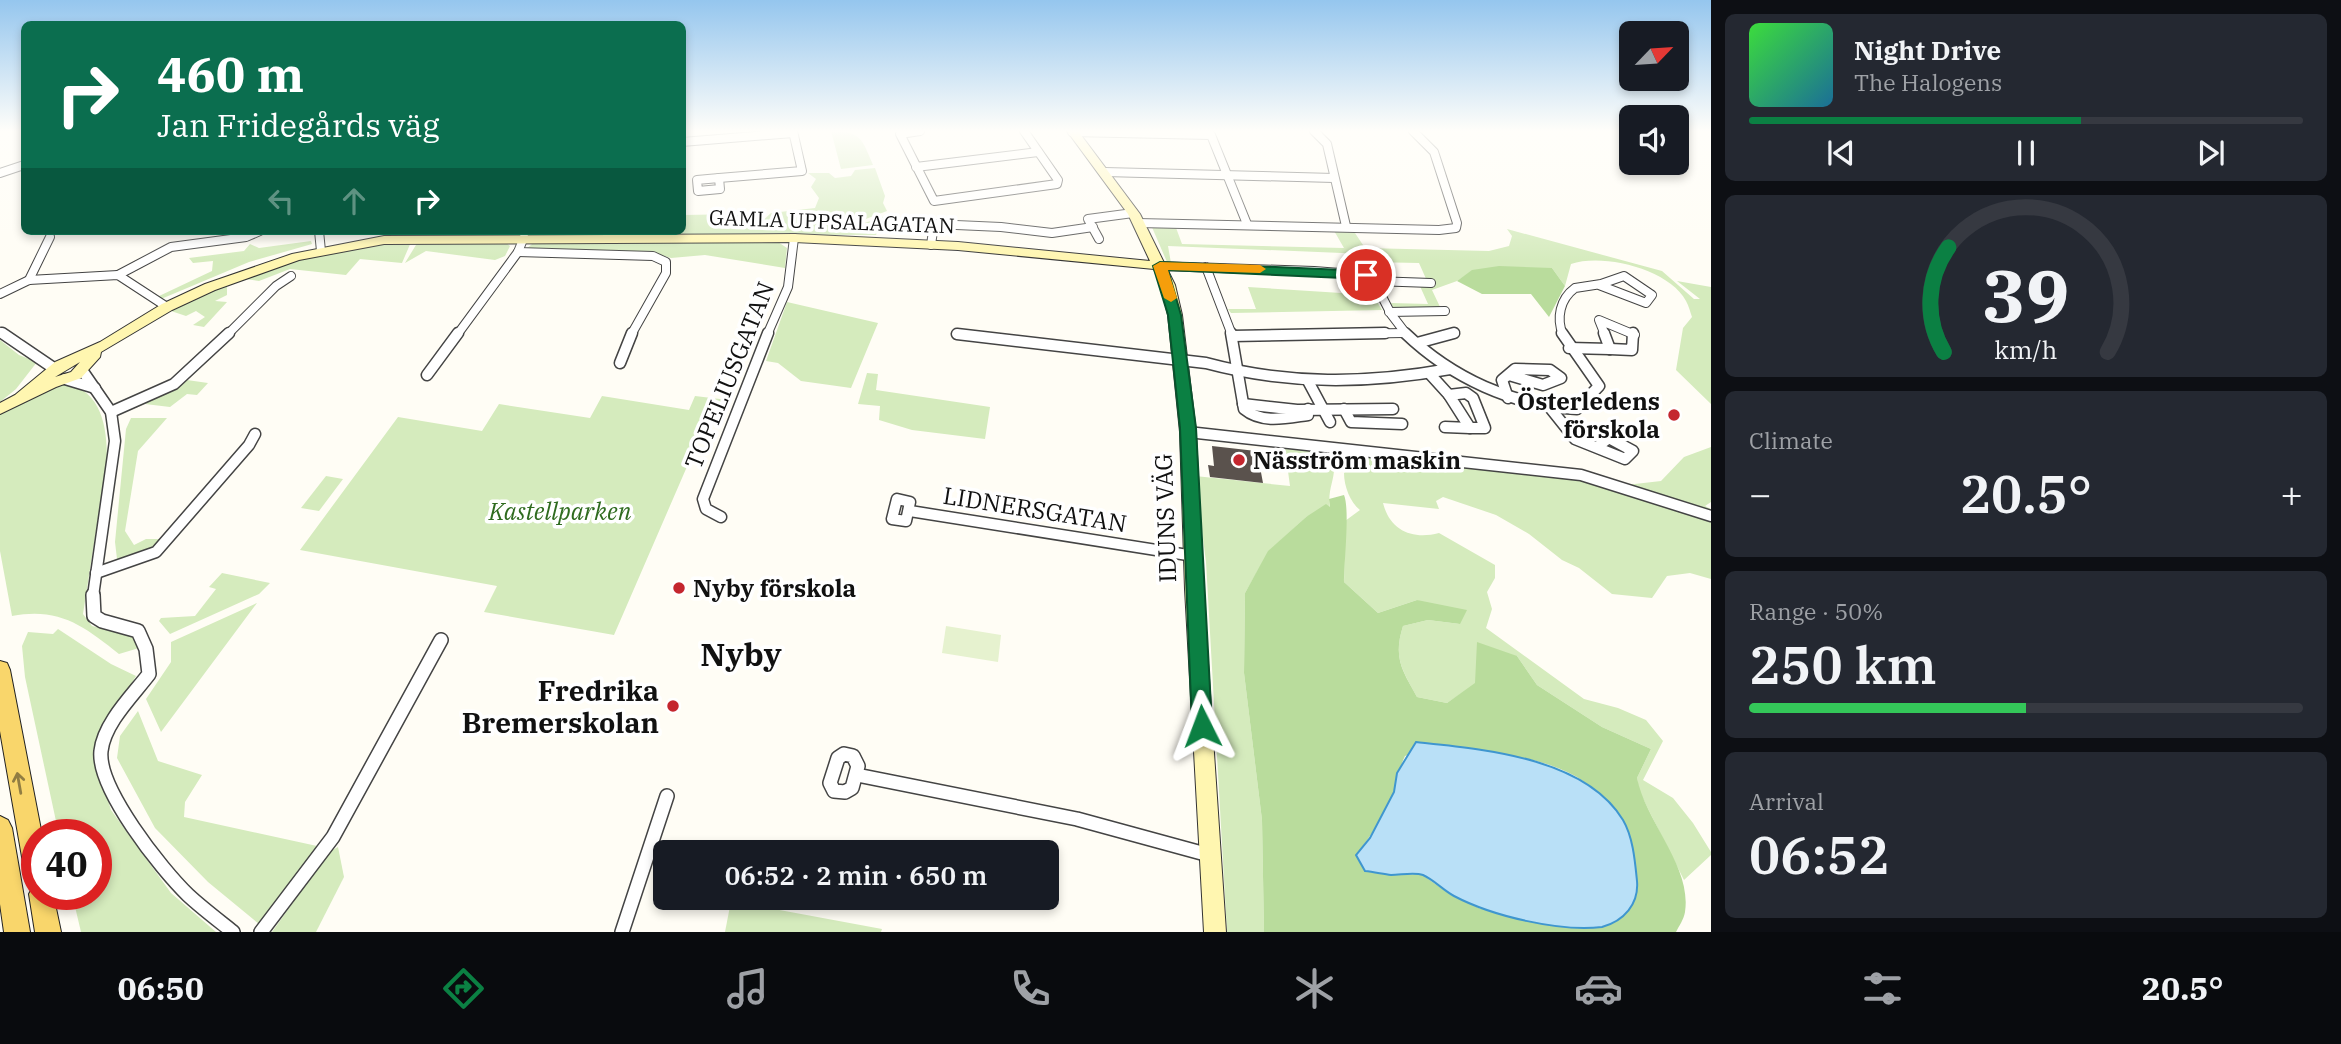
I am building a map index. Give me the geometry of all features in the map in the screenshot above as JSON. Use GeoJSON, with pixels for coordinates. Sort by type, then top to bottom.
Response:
{"type":"FeatureCollection","features":[{"type":"Feature","properties":{"kind":"main road"},"geometry":{"type":"LineString","coordinates":[[0,670],[27,819]]}},
{"type":"Feature","properties":{"kind":"main road"},"geometry":{"type":"LineString","coordinates":[[0,828],[17,932]]}},
{"type":"Feature","properties":{"kind":"main road"},"geometry":{"type":"LineString","coordinates":[[44,910],[48,932]]}},
{"type":"Feature","properties":{"kind":"street"},"geometry":{"type":"LineString","coordinates":[[719,178],[761,174]]}},
{"type":"Feature","properties":{"kind":"street"},"geometry":{"type":"LineString","coordinates":[[920,174],[934,201],[1057,184],[1058,180],[1054,174]]}},
{"type":"Feature","properties":{"kind":"street","name":"IDUNS VÄG"},"geometry":{"type":"LineString","coordinates":[[1107,174],[1135,218],[1160,266],[1175,315],[1188,432],[1215,932]]}},
{"type":"Feature","properties":{"kind":"street"},"geometry":{"type":"LineString","coordinates":[[1226,174],[1247,224]]}},
{"type":"Feature","properties":{"kind":"street"},"geometry":{"type":"LineString","coordinates":[[1239,174],[1334,178]]}},
{"type":"Feature","properties":{"kind":"street"},"geometry":{"type":"LineString","coordinates":[[1333,174],[1346,226]]}},
{"type":"Feature","properties":{"kind":"street"},"geometry":{"type":"LineString","coordinates":[[1100,239],[1088,219],[1135,218],[1439,230],[1456,228],[1457,223],[1441,174]]}},
{"type":"Feature","properties":{"kind":"street"},"geometry":{"type":"LineString","coordinates":[[931,245],[934,224],[1052,233],[1093,227]]}},
{"type":"Feature","properties":{"kind":"street"},"geometry":{"type":"LineString","coordinates":[[0,294],[29,280],[118,275],[171,247],[251,235]]}},
{"type":"Feature","properties":{"kind":"street"},"geometry":{"type":"LineString","coordinates":[[319,235],[321,251]]}},
{"type":"Feature","properties":{"kind":"street","name":"GAMLA UPPSALAGATAN"},"geometry":{"type":"LineString","coordinates":[[58,376],[167,307],[245,274],[321,251],[434,235]]}},
{"type":"Feature","properties":{"kind":"street","name":"GAMLA UPPSALAGATAN"},"geometry":{"type":"LineString","coordinates":[[471,235],[794,238],[931,245],[1160,266]]}},
{"type":"Feature","properties":{"kind":"street"},"geometry":{"type":"LineString","coordinates":[[29,280],[50,237]]}},
{"type":"Feature","properties":{"kind":"street"},"geometry":{"type":"LineString","coordinates":[[427,375],[518,252],[524,237]]}},
{"type":"Feature","properties":{"kind":"street","name":"TOPELIUSGATAN"},"geometry":{"type":"LineString","coordinates":[[721,517],[706,509],[703,499],[788,286],[794,238]]}},
{"type":"Feature","properties":{"kind":"street"},"geometry":{"type":"LineString","coordinates":[[518,252],[653,256],[666,262],[666,273],[625,345],[620,363]]}},
{"type":"Feature","properties":{"kind":"street"},"geometry":{"type":"LineString","coordinates":[[1160,266],[1366,275],[1374,281],[1389,312],[1404,333],[1450,369],[1489,391],[1551,409],[1577,408],[1599,386],[1592,373],[1569,348],[1560,331],[1559,312],[1565,299],[1575,288],[1599,285],[1624,276],[1652,295],[1641,316]]}},
{"type":"Feature","properties":{"kind":"street"},"geometry":{"type":"LineString","coordinates":[[1206,267],[1232,336],[1243,404],[1308,409],[1393,409]]}},
{"type":"Feature","properties":{"kind":"street"},"geometry":{"type":"LineString","coordinates":[[118,275],[167,307]]}},
{"type":"Feature","properties":{"kind":"street"},"geometry":{"type":"LineString","coordinates":[[111,412],[174,384],[195,367],[276,286],[291,276]]}},
{"type":"Feature","properties":{"kind":"street"},"geometry":{"type":"LineString","coordinates":[[1374,281],[1432,283]]}},
{"type":"Feature","properties":{"kind":"street"},"geometry":{"type":"LineString","coordinates":[[1599,285],[1646,303]]}},
{"type":"Feature","properties":{"kind":"street"},"geometry":{"type":"LineString","coordinates":[[1389,312],[1445,310]]}},
{"type":"Feature","properties":{"kind":"street"},"geometry":{"type":"LineString","coordinates":[[0,332],[52,367],[58,376],[95,388]]}},
{"type":"Feature","properties":{"kind":"street"},"geometry":{"type":"LineString","coordinates":[[1232,336],[1404,333]]}},
{"type":"Feature","properties":{"kind":"street"},"geometry":{"type":"LineString","coordinates":[[1417,343],[1455,333]]}},
{"type":"Feature","properties":{"kind":"street"},"geometry":{"type":"LineString","coordinates":[[957,334],[1206,363],[1238,373],[1277,380],[1378,381],[1450,369]]}},
{"type":"Feature","properties":{"kind":"street"},"geometry":{"type":"LineString","coordinates":[[1569,348],[1610,350]]}},
{"type":"Feature","properties":{"kind":"street"},"geometry":{"type":"LineString","coordinates":[[36,355],[77,364],[111,412],[115,441],[92,603],[94,616],[102,621],[138,631],[146,649],[149,674],[107,734],[101,752],[104,775],[139,836],[188,894],[233,932]]}},
{"type":"Feature","properties":{"kind":"street"},"geometry":{"type":"LineString","coordinates":[[1429,373],[1449,395],[1470,428]]}},
{"type":"Feature","properties":{"kind":"street"},"geometry":{"type":"LineString","coordinates":[[1508,398],[1502,380],[1509,374]]}},
{"type":"Feature","properties":{"kind":"street"},"geometry":{"type":"LineString","coordinates":[[0,409],[58,376]]}},
{"type":"Feature","properties":{"kind":"street"},"geometry":{"type":"LineString","coordinates":[[1308,381],[1330,422]]}},
{"type":"Feature","properties":{"kind":"street"},"geometry":{"type":"LineString","coordinates":[[1445,427],[1485,428],[1473,398],[1466,393],[1449,395]]}},
{"type":"Feature","properties":{"kind":"street"},"geometry":{"type":"LineString","coordinates":[[1344,409],[1351,422],[1402,424]]}},
{"type":"Feature","properties":{"kind":"street"},"geometry":{"type":"LineString","coordinates":[[1551,409],[1575,439],[1597,447]]}},
{"type":"Feature","properties":{"kind":"street"},"geometry":{"type":"LineString","coordinates":[[1188,432],[1581,475],[1711,516]]}},
{"type":"Feature","properties":{"kind":"street"},"geometry":{"type":"LineString","coordinates":[[96,573],[156,552],[249,445],[255,434]]}},
{"type":"Feature","properties":{"kind":"street","name":"LIDNERSGATAN"},"geometry":{"type":"LineString","coordinates":[[910,511],[1194,556]]}},
{"type":"Feature","properties":{"kind":"street"},"geometry":{"type":"LineString","coordinates":[[261,932],[333,837],[441,640]]}},
{"type":"Feature","properties":{"kind":"street"},"geometry":{"type":"LineString","coordinates":[[857,775],[1077,819],[1209,855]]}},
{"type":"Feature","properties":{"kind":"street"},"geometry":{"type":"LineString","coordinates":[[622,932],[667,796]]}},
{"type":"Feature","properties":{"kind":"green space"},"geometry":{"type":"Polygon","coordinates":[[[810,174],[831,174],[835,178],[877,174],[887,211],[847,226],[856,226],[885,216],[876,235],[686,235],[686,215],[742,214],[741,221],[759,224],[771,213],[815,208],[819,198],[811,187],[816,179],[810,174]]]}},
{"type":"Feature","properties":{"kind":"green space"},"geometry":{"type":"Polygon","coordinates":[[[1151,225],[1175,225],[1182,244],[1344,248],[1333,229],[1353,230],[1365,248],[1489,251],[1509,246],[1512,236],[1507,229],[1662,271],[1694,299],[1700,299],[1677,281],[1711,287],[1711,404],[1676,370],[1683,328],[1692,317],[1686,301],[1665,280],[1634,266],[1600,261],[1571,264],[1565,286],[1552,268],[1472,271],[1457,281],[1432,290],[1441,309],[1394,309],[1391,303],[1428,304],[1419,284],[1436,285],[1435,282],[1427,281],[1419,263],[1369,262],[1366,254],[1168,246],[1171,263],[1167,262],[1151,225]]]}},
{"type":"Feature","properties":{"kind":"green space"},"geometry":{"type":"Polygon","coordinates":[[[419,240],[506,243],[510,246],[505,256],[495,260],[426,251],[405,263],[419,240]]]}},
{"type":"Feature","properties":{"kind":"green space"},"geometry":{"type":"Polygon","coordinates":[[[537,240],[778,242],[787,248],[785,268],[705,255],[671,258],[651,252],[526,249],[537,240]]]}},
{"type":"Feature","properties":{"kind":"green space"},"geometry":{"type":"Polygon","coordinates":[[[311,241],[312,244],[249,262],[161,299],[157,297],[212,271],[213,261],[193,263],[189,258],[244,251],[250,244],[259,248],[311,241]]]}},
{"type":"Feature","properties":{"kind":"green space"},"geometry":{"type":"Polygon","coordinates":[[[394,242],[411,242],[402,263],[360,259],[346,275],[290,269],[259,281],[245,279],[232,283],[288,262],[394,242]]]}},
{"type":"Feature","properties":{"kind":"green space"},"geometry":{"type":"Polygon","coordinates":[[[1499,266],[1552,268],[1565,286],[1549,317],[1531,294],[1482,294],[1457,281],[1472,270],[1499,266]]]}},
{"type":"Feature","properties":{"kind":"green space"},"geometry":{"type":"Polygon","coordinates":[[[227,285],[227,295],[215,301],[227,302],[204,327],[193,325],[205,317],[196,311],[186,316],[171,311],[227,285]]]}},
{"type":"Feature","properties":{"kind":"green space"},"geometry":{"type":"Polygon","coordinates":[[[1248,287],[1373,295],[1382,310],[1231,313],[1228,309],[1256,309],[1248,287]]]}},
{"type":"Feature","properties":{"kind":"green space"},"geometry":{"type":"Polygon","coordinates":[[[787,302],[878,323],[851,388],[801,381],[778,363],[766,361],[787,302]]]}},
{"type":"Feature","properties":{"kind":"green space"},"geometry":{"type":"Polygon","coordinates":[[[0,340],[19,355],[37,362],[16,389],[0,402],[0,340]]]}},
{"type":"Feature","properties":{"kind":"green space"},"geometry":{"type":"Polygon","coordinates":[[[867,373],[878,374],[876,390],[990,407],[985,439],[912,430],[879,420],[880,406],[858,404],[867,373]]]}},
{"type":"Feature","properties":{"kind":"green space"},"geometry":{"type":"Polygon","coordinates":[[[187,380],[208,383],[197,395],[187,394],[170,407],[145,404],[187,380]]]}},
{"type":"Feature","properties":{"kind":"green space"},"geometry":{"type":"Polygon","coordinates":[[[65,382],[77,387],[95,402],[106,435],[107,460],[83,614],[92,626],[134,636],[139,648],[119,654],[70,621],[44,614],[12,616],[0,551],[0,414],[53,385],[65,382]]]}},
{"type":"Feature","properties":{"kind":"green space","name":"Kastellparken"},"geometry":{"type":"Polygon","coordinates":[[[602,396],[689,410],[695,396],[728,400],[726,404],[715,402],[614,635],[484,612],[497,586],[300,550],[398,417],[482,431],[499,404],[590,418],[602,396]]]}},
{"type":"Feature","properties":{"kind":"green space"},"geometry":{"type":"Polygon","coordinates":[[[131,418],[167,418],[138,451],[125,531],[134,545],[146,539],[162,539],[151,548],[117,559],[115,542],[126,429],[131,418]]]}},
{"type":"Feature","properties":{"kind":"green space"},"geometry":{"type":"Polygon","coordinates":[[[1711,447],[1711,502],[1705,506],[1711,509],[1711,513],[1626,485],[1661,481],[1684,457],[1711,447]]]}},
{"type":"Feature","properties":{"kind":"green space"},"geometry":{"type":"Polygon","coordinates":[[[1285,449],[1313,451],[1325,463],[1334,465],[1330,509],[1306,517],[1269,551],[1245,593],[1244,673],[1262,820],[1264,932],[1227,932],[1206,562],[1195,476],[1290,486],[1285,449]]]}},
{"type":"Feature","properties":{"kind":"green space"},"geometry":{"type":"Polygon","coordinates":[[[1347,455],[1586,472],[1617,492],[1634,494],[1711,522],[1711,579],[1690,573],[1667,576],[1652,598],[1612,594],[1579,568],[1562,560],[1529,534],[1496,515],[1443,497],[1436,501],[1439,509],[1383,503],[1391,520],[1404,531],[1420,535],[1439,533],[1495,565],[1495,578],[1487,592],[1492,609],[1486,628],[1584,699],[1618,708],[1646,720],[1663,741],[1643,780],[1673,798],[1711,852],[1684,880],[1639,791],[1637,778],[1651,749],[1602,727],[1537,685],[1517,656],[1447,703],[1417,697],[1407,679],[1399,655],[1403,626],[1428,620],[1460,624],[1417,600],[1378,613],[1344,582],[1345,521],[1360,510],[1345,483],[1344,473],[1350,467],[1347,455]]]}},
{"type":"Feature","properties":{"kind":"green space"},"geometry":{"type":"Polygon","coordinates":[[[326,476],[343,479],[319,511],[301,508],[326,476]]]}},
{"type":"Feature","properties":{"kind":"green space"},"geometry":{"type":"Polygon","coordinates":[[[1344,495],[1346,502],[1344,582],[1378,613],[1417,600],[1467,610],[1460,624],[1428,620],[1403,626],[1399,655],[1407,679],[1417,697],[1447,703],[1475,683],[1477,642],[1517,656],[1537,685],[1602,727],[1651,749],[1637,778],[1649,811],[1682,878],[1685,912],[1676,932],[1264,932],[1262,820],[1244,673],[1245,593],[1268,551],[1306,517],[1326,504],[1330,507],[1329,499],[1344,495]],[[1439,744],[1405,756],[1386,809],[1356,855],[1390,875],[1421,874],[1451,895],[1481,909],[1608,801],[1577,777],[1545,763],[1439,744]]]}},
{"type":"Feature","properties":{"kind":"green space"},"geometry":{"type":"Polygon","coordinates":[[[222,573],[270,583],[259,594],[170,634],[159,621],[161,618],[195,616],[216,589],[209,587],[222,573]]]}},
{"type":"Feature","properties":{"kind":"green space"},"geometry":{"type":"Polygon","coordinates":[[[257,603],[161,732],[146,699],[171,662],[171,642],[257,603]]]}},
{"type":"Feature","properties":{"kind":"green space"},"geometry":{"type":"Polygon","coordinates":[[[946,626],[1001,635],[998,662],[942,653],[946,626]]]}},
{"type":"Feature","properties":{"kind":"green space"},"geometry":{"type":"Polygon","coordinates":[[[58,629],[111,664],[136,676],[93,750],[111,810],[171,893],[216,932],[81,932],[76,910],[112,910],[112,819],[56,819],[25,677],[22,646],[28,632],[53,634],[58,629]]]}},
{"type":"Feature","properties":{"kind":"green space"},"geometry":{"type":"Polygon","coordinates":[[[138,711],[158,761],[202,775],[185,802],[184,817],[317,846],[310,861],[259,924],[208,882],[155,828],[117,758],[120,736],[138,711]]]}},
{"type":"Feature","properties":{"kind":"green space"},"geometry":{"type":"Polygon","coordinates":[[[338,847],[344,877],[316,932],[272,932],[329,852],[338,847]]]}},
{"type":"Feature","properties":{"kind":"green space"},"geometry":{"type":"Polygon","coordinates":[[[729,910],[780,910],[882,929],[881,932],[725,932],[729,910]]]}},
{"type":"Feature","properties":{"kind":"water"},"geometry":{"type":"Polygon","coordinates":[[[1416,742],[1471,748],[1530,760],[1558,769],[1584,782],[1606,799],[1623,820],[1629,834],[1637,881],[1633,904],[1617,921],[1602,927],[1546,925],[1487,910],[1450,894],[1423,875],[1391,875],[1365,871],[1356,855],[1370,838],[1394,792],[1397,773],[1416,742]]]}},
{"type":"Feature","properties":{"kind":"building","name":"Näsström maskin"},"geometry":{"type":"Polygon","coordinates":[[[1212,446],[1256,451],[1257,455],[1264,456],[1266,467],[1260,467],[1263,483],[1210,477],[1208,465],[1214,466],[1212,446]]]}},
{"type":"Feature","properties":{"kind":"slow traffic"},"geometry":{"type":"LineString","coordinates":[[1171,298],[1160,266],[1260,269]]}},
{"type":"Feature","properties":{"kind":"place","name":"Österledens förskola"},"geometry":{"type":"Point","coordinates":[1674,415]}},
{"type":"Feature","properties":{"kind":"place","name":"Näsström maskin"},"geometry":{"type":"Point","coordinates":[1239,460]}},
{"type":"Feature","properties":{"kind":"place","name":"Nyby förskola"},"geometry":{"type":"Point","coordinates":[679,588]}},
{"type":"Feature","properties":{"kind":"place","name":"Fredrika Bremerskolan"},"geometry":{"type":"Point","coordinates":[673,706]}},
{"type":"Feature","properties":{"kind":"district","name":"Nyby"},"geometry":{"type":"Point","coordinates":[741,654]}},
{"type":"Feature","properties":{"kind":"route"},"geometry":{"type":"LineString","coordinates":[[1202,726],[1188,428],[1175,315],[1160,266],[1366,275]]}}]}
